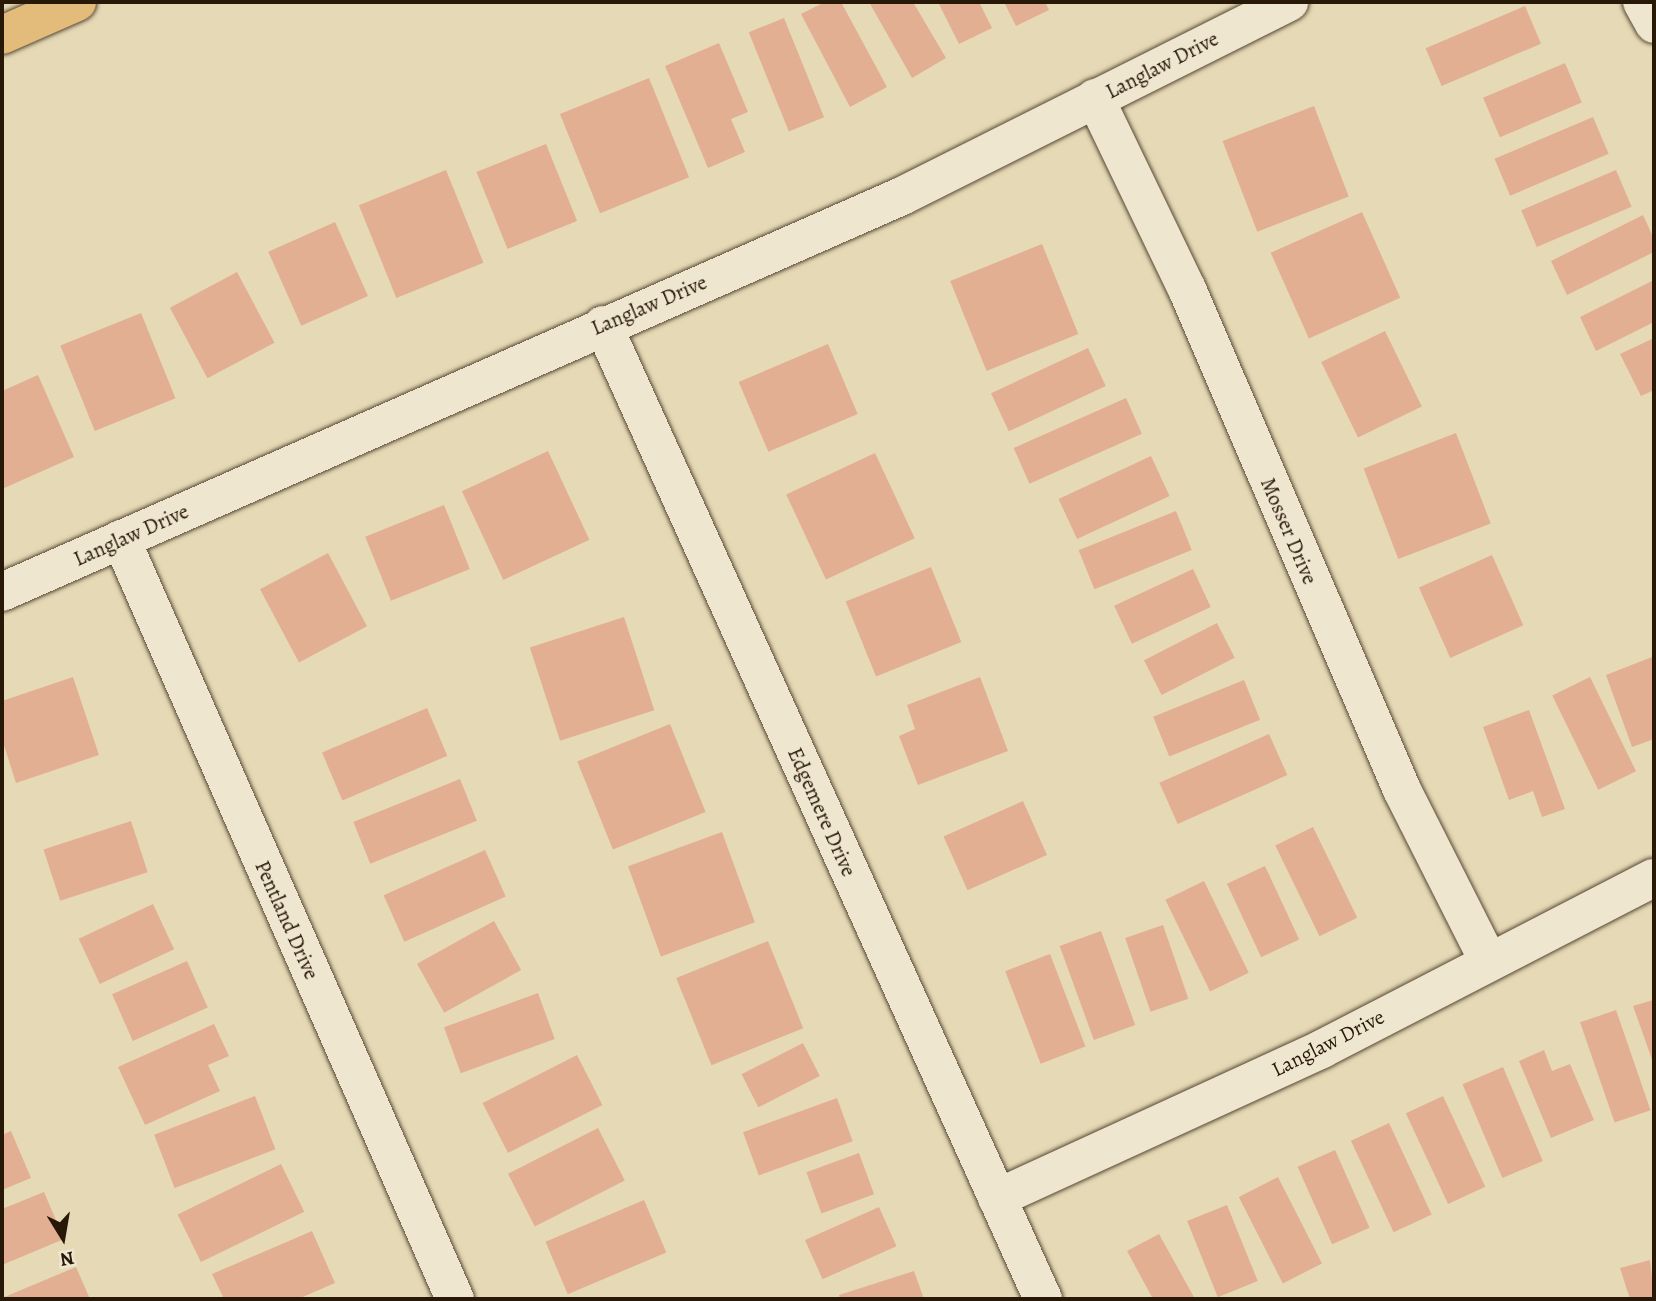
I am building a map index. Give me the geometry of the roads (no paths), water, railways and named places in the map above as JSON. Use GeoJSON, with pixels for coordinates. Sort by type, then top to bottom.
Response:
{"type":"FeatureCollection","features":[{"type":"Feature","properties":{"kind":"main road"},"geometry":{"type":"LineString","coordinates":[[2,35],[77,2]]}},
{"type":"Feature","properties":{"kind":"street","name":"Langlaw Drive"},"geometry":{"type":"LineString","coordinates":[[2,592],[603,325],[902,196],[1289,2]]}},
{"type":"Feature","properties":{"kind":"street"},"geometry":{"type":"LineString","coordinates":[[1642,2],[1654,24]]}},
{"type":"Feature","properties":{"kind":"street","name":"Mosser Drive"},"geometry":{"type":"LineString","coordinates":[[1096,98],[1186,289],[1402,790],[1488,960]]}},
{"type":"Feature","properties":{"kind":"street","name":"Edgemere Drive"},"geometry":{"type":"LineString","coordinates":[[603,325],[1044,1299]]}},
{"type":"Feature","properties":{"kind":"street","name":"Pentland Drive"},"geometry":{"type":"LineString","coordinates":[[121,539],[455,1299]]}},
{"type":"Feature","properties":{"kind":"street","name":"Langlaw Drive"},"geometry":{"type":"LineString","coordinates":[[997,1198],[1322,1049],[1488,960],[1654,878]]}}]}
